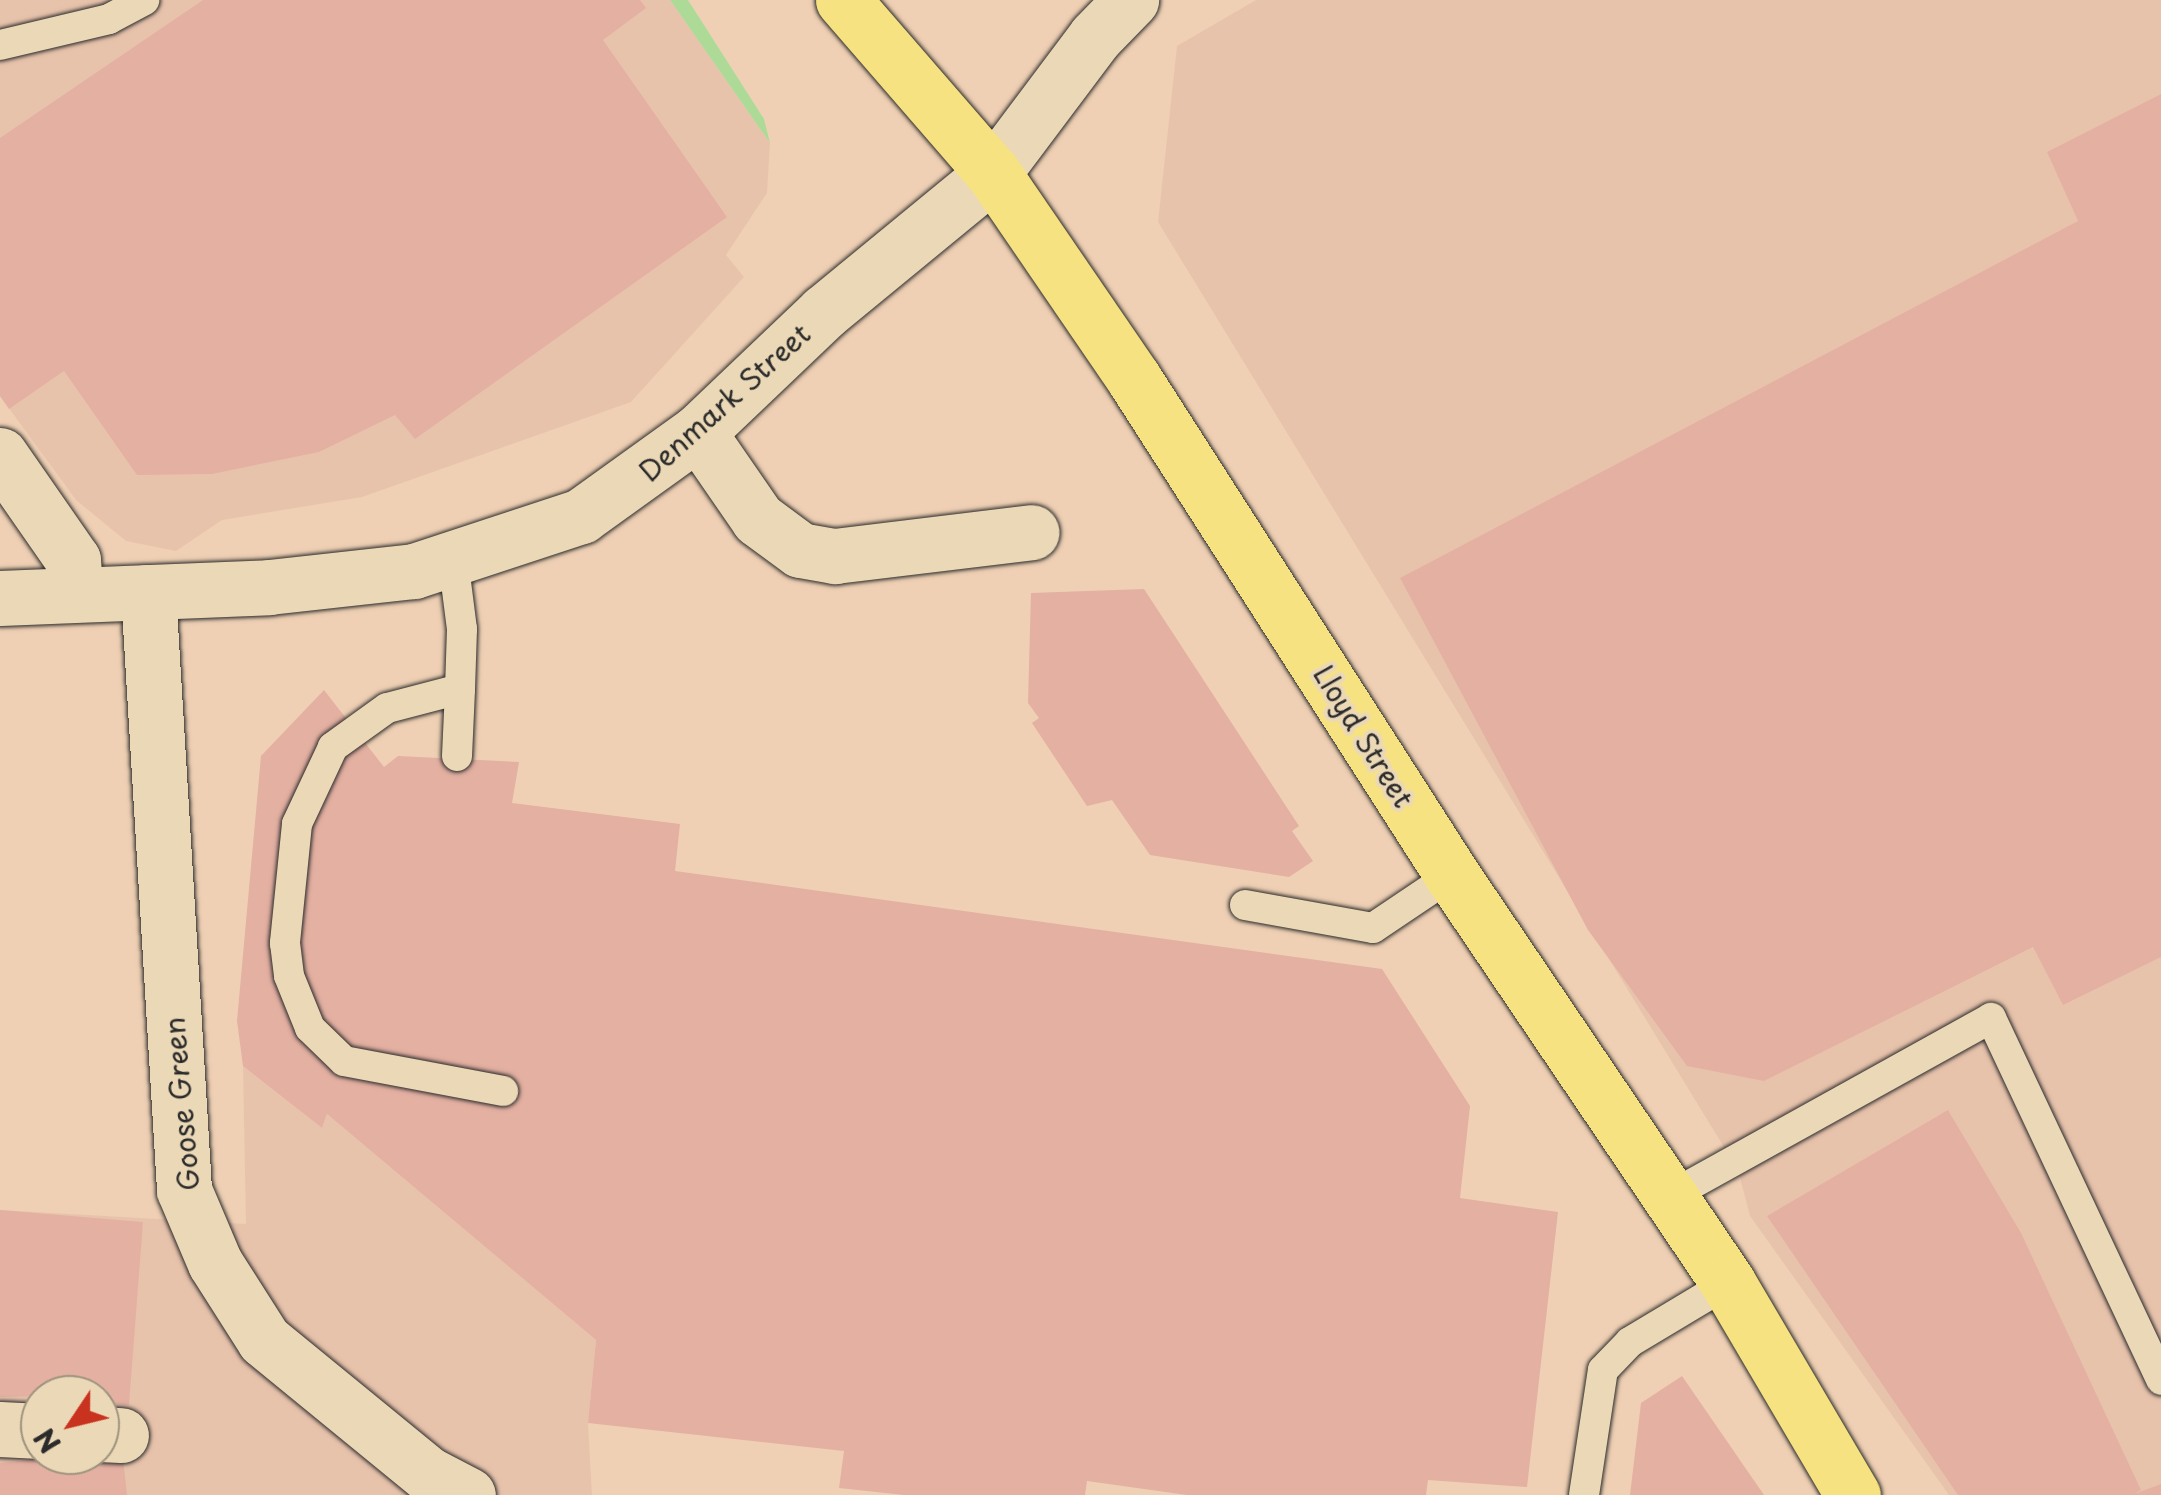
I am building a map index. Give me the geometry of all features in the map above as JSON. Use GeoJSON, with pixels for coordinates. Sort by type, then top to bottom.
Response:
{"type":"FeatureCollection","features":[{"type":"Feature","properties":{"kind":"main road","name":"Lloyd Street"},"geometry":{"type":"LineString","coordinates":[[843,0],[994,173],[1226,517],[1452,876],[1728,1282],[1853,1495]]}},
{"type":"Feature","properties":{"kind":"street","name":"Denmark Street"},"geometry":{"type":"LineString","coordinates":[[0,598],[331,582],[454,559],[581,516],[698,432],[824,312],[994,173],[1095,37],[1131,0]]}},
{"type":"Feature","properties":{"kind":"street"},"geometry":{"type":"LineString","coordinates":[[698,432],[758,519],[800,550],[835,556],[1032,532]]}},
{"type":"Feature","properties":{"kind":"street"},"geometry":{"type":"LineString","coordinates":[[0,455],[73,560],[76,592]]}},
{"type":"Feature","properties":{"kind":"street","name":"Goose Green"},"geometry":{"type":"LineString","coordinates":[[148,592],[184,1190],[243,1311],[264,1340],[428,1474],[468,1495]]}},
{"type":"Feature","properties":{"kind":"lane"},"geometry":{"type":"LineString","coordinates":[[0,45],[108,18],[144,0]]}},
{"type":"Feature","properties":{"kind":"lane"},"geometry":{"type":"LineString","coordinates":[[454,559],[462,629],[457,756]]}},
{"type":"Feature","properties":{"kind":"lane"},"geometry":{"type":"LineString","coordinates":[[460,690],[387,708],[333,746],[296,824],[285,944],[289,976],[310,1028],[344,1061],[503,1091]]}},
{"type":"Feature","properties":{"kind":"lane"},"geometry":{"type":"LineString","coordinates":[[1245,905],[1373,928],[1452,876]]}},
{"type":"Feature","properties":{"kind":"lane"},"geometry":{"type":"LineString","coordinates":[[1670,1196],[1991,1018],[2161,1380]]}},
{"type":"Feature","properties":{"kind":"lane"},"geometry":{"type":"LineString","coordinates":[[1584,1495],[1603,1370],[1630,1342],[1728,1282]]}},
{"type":"Feature","properties":{"kind":"shaded area"},"geometry":{"type":"Polygon","coordinates":[[[0,0],[670,0],[770,143],[767,193],[726,255],[744,277],[631,402],[362,497],[222,520],[176,551],[126,541],[76,500],[0,396],[0,0]]]}},
{"type":"Feature","properties":{"kind":"shaded area"},"geometry":{"type":"Polygon","coordinates":[[[1256,0],[2161,0],[2161,1495],[1949,1495],[1750,1216],[1738,1170],[1158,222],[1177,46],[1256,0]]]}},
{"type":"Feature","properties":{"kind":"shaded area"},"geometry":{"type":"Polygon","coordinates":[[[243,1066],[322,1128],[327,1114],[596,1340],[588,1423],[592,1495],[0,1495],[0,1210],[246,1224],[243,1066]]]}},
{"type":"Feature","properties":{"kind":"green space"},"geometry":{"type":"Polygon","coordinates":[[[670,0],[688,0],[764,119],[770,143],[670,0]]]}},
{"type":"Feature","properties":{"kind":"building"},"geometry":{"type":"Polygon","coordinates":[[[203,0],[640,0],[646,8],[603,40],[727,217],[415,439],[395,415],[319,452],[212,474],[137,475],[64,371],[9,409],[0,396],[0,138],[203,0]]]}},
{"type":"Feature","properties":{"kind":"building"},"geometry":{"type":"Polygon","coordinates":[[[2161,94],[2161,957],[2063,1005],[2033,947],[1764,1081],[1687,1066],[1588,930],[1400,578],[2078,221],[2047,152],[2161,94]]]}},
{"type":"Feature","properties":{"kind":"building"},"geometry":{"type":"Polygon","coordinates":[[[1144,589],[1299,826],[1292,831],[1313,861],[1289,877],[1150,855],[1112,800],[1087,806],[1032,723],[1039,718],[1028,703],[1031,593],[1144,589]]]}},
{"type":"Feature","properties":{"kind":"building"},"geometry":{"type":"Polygon","coordinates":[[[324,690],[384,767],[398,756],[519,762],[512,803],[680,824],[675,871],[1382,969],[1470,1106],[1460,1198],[1558,1212],[1527,1487],[1428,1480],[1426,1495],[1187,1495],[1087,1481],[1085,1495],[904,1495],[839,1488],[844,1451],[588,1423],[596,1340],[327,1114],[322,1128],[243,1066],[237,1021],[261,756],[324,690]]]}},
{"type":"Feature","properties":{"kind":"building"},"geometry":{"type":"Polygon","coordinates":[[[1948,1110],[2021,1233],[2141,1490],[2134,1494],[2161,1484],[2161,1495],[1958,1495],[1767,1216],[1948,1110]]]}},
{"type":"Feature","properties":{"kind":"building"},"geometry":{"type":"Polygon","coordinates":[[[0,1210],[143,1222],[129,1405],[120,1404],[120,1375],[20,1375],[20,1397],[0,1397],[0,1210]]]}},
{"type":"Feature","properties":{"kind":"building"},"geometry":{"type":"Polygon","coordinates":[[[1682,1376],[1764,1495],[1630,1495],[1641,1403],[1682,1376]]]}},
{"type":"Feature","properties":{"kind":"building"},"geometry":{"type":"Polygon","coordinates":[[[123,1458],[127,1495],[0,1495],[0,1463],[20,1461],[20,1475],[120,1475],[123,1458]]]}}]}
